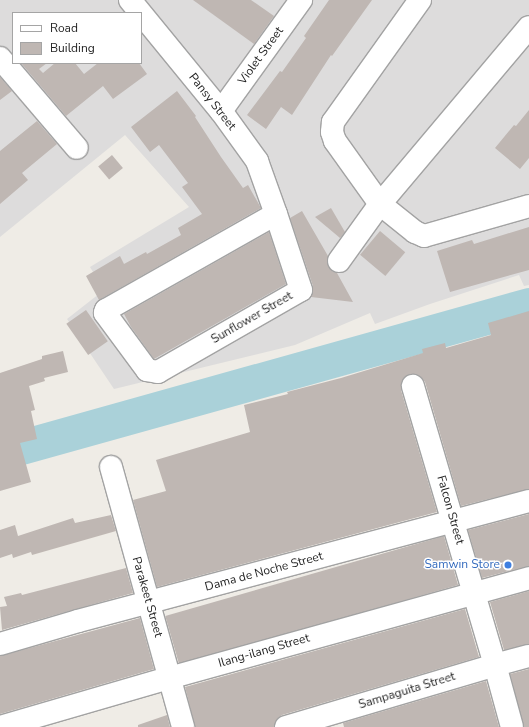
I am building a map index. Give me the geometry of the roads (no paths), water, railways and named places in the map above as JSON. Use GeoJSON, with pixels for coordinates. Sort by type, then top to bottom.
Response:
{"type":"FeatureCollection","features":[{"type":"Feature","properties":{"kind":"street","name":"Violet Street"},"geometry":{"type":"LineString","coordinates":[[221,111],[301,0]]}},
{"type":"Feature","properties":{"kind":"street"},"geometry":{"type":"LineString","coordinates":[[420,0],[333,122],[332,132],[335,141],[380,204],[415,232],[424,236],[529,206]]}},
{"type":"Feature","properties":{"kind":"street","name":"Pansy Street"},"geometry":{"type":"LineString","coordinates":[[142,5],[257,161],[276,214]]}},
{"type":"Feature","properties":{"kind":"street"},"geometry":{"type":"LineString","coordinates":[[339,261],[380,204],[529,27]]}},
{"type":"Feature","properties":{"kind":"street"},"geometry":{"type":"LineString","coordinates":[[0,58],[77,148]]}},
{"type":"Feature","properties":{"kind":"street","name":"Sunflower Street"},"geometry":{"type":"LineString","coordinates":[[276,214],[301,290],[158,372],[147,370],[105,313],[106,310],[276,214]]}},
{"type":"Feature","properties":{"kind":"street","name":"Falcon Street"},"geometry":{"type":"LineString","coordinates":[[414,386],[512,727]]}},
{"type":"Feature","properties":{"kind":"street","name":"Parakeet Street"},"geometry":{"type":"LineString","coordinates":[[111,467],[183,727]]}},
{"type":"Feature","properties":{"kind":"street","name":"Dama de Noche Street"},"geometry":{"type":"LineString","coordinates":[[0,644],[78,621],[529,501]]}},
{"type":"Feature","properties":{"kind":"street","name":"Ilang-ilang Street"},"geometry":{"type":"LineString","coordinates":[[0,727],[169,678],[529,578]]}},
{"type":"Feature","properties":{"kind":"street","name":"Sampaguita Street"},"geometry":{"type":"LineString","coordinates":[[286,727],[529,656]]}},
{"type":"Feature","properties":{"kind":"waterway"},"geometry":{"type":"LineString","coordinates":[[0,453],[529,305]]}},
{"type":"Feature","properties":{"kind":"place","name":"Samwin Store"},"geometry":{"type":"Point","coordinates":[508,565]}}]}
